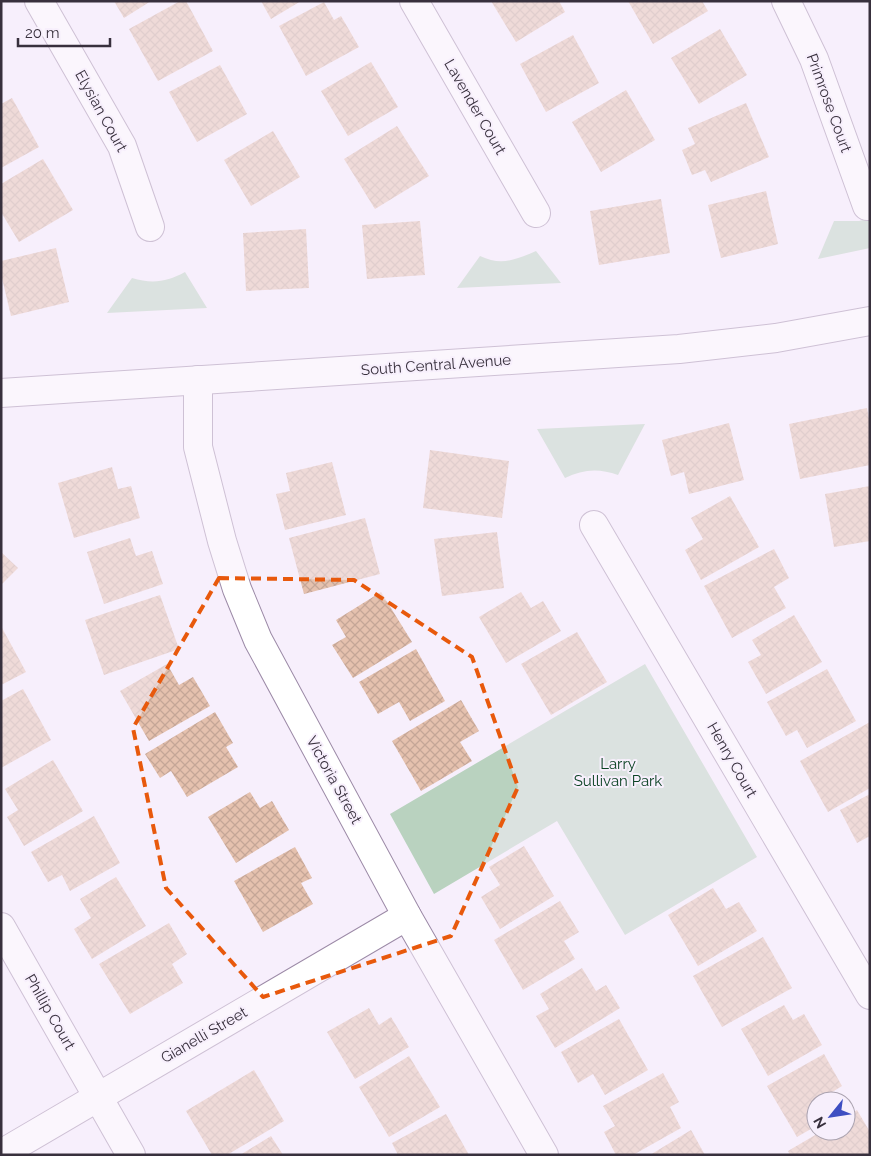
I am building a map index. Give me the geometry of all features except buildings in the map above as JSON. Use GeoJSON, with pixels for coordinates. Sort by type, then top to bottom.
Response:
{"type":"FeatureCollection","features":[{"type":"Feature","properties":{"kind":"street","name":"Elysian Court"},"geometry":{"type":"LineString","coordinates":[[39,1],[122,146],[150,227]]}},
{"type":"Feature","properties":{"kind":"street","name":"Lavender Court"},"geometry":{"type":"LineString","coordinates":[[414,1],[536,213]]}},
{"type":"Feature","properties":{"kind":"street","name":"Primrose Court"},"geometry":{"type":"LineString","coordinates":[[786,1],[814,59],[866,206]]}},
{"type":"Feature","properties":{"kind":"street","name":"South Central Avenue"},"geometry":{"type":"LineString","coordinates":[[1,393],[679,349],[776,338],[870,320]]}},
{"type":"Feature","properties":{"kind":"street","name":"Victoria Street"},"geometry":{"type":"LineString","coordinates":[[198,380],[198,448],[222,541],[237,589],[258,640],[407,916],[544,1155]]}},
{"type":"Feature","properties":{"kind":"street","name":"Henry Court"},"geometry":{"type":"LineString","coordinates":[[594,525],[870,996]]}},
{"type":"Feature","properties":{"kind":"street","name":"Gianelli Street"},"geometry":{"type":"LineString","coordinates":[[1,1154],[407,916]]}},
{"type":"Feature","properties":{"kind":"street","name":"Phillip Court"},"geometry":{"type":"LineString","coordinates":[[1,927],[131,1155]]}},
{"type":"Feature","properties":{"kind":"highlighted area"},"geometry":{"type":"Polygon","coordinates":[[[219,578],[354,580],[472,657],[518,787],[451,936],[263,997],[166,888],[133,728],[219,578]]]}},
{"type":"Feature","properties":{"kind":"green space"},"geometry":{"type":"Polygon","coordinates":[[[870,218],[870,248],[818,259],[834,221],[859,221],[870,218]]]}},
{"type":"Feature","properties":{"kind":"green space"},"geometry":{"type":"Polygon","coordinates":[[[536,251],[561,283],[457,288],[480,256],[495,261],[508,261],[536,251]]]}},
{"type":"Feature","properties":{"kind":"green space"},"geometry":{"type":"Polygon","coordinates":[[[185,272],[207,308],[107,313],[132,278],[159,281],[185,272]]]}},
{"type":"Feature","properties":{"kind":"green space"},"geometry":{"type":"Polygon","coordinates":[[[645,424],[618,475],[591,470],[565,478],[537,429],[645,424]]]}},
{"type":"Feature","properties":{"kind":"green space","name":"Larry Sullivan Park"},"geometry":{"type":"Polygon","coordinates":[[[645,664],[757,857],[625,935],[557,821],[434,894],[390,814],[645,664]]]}}]}
